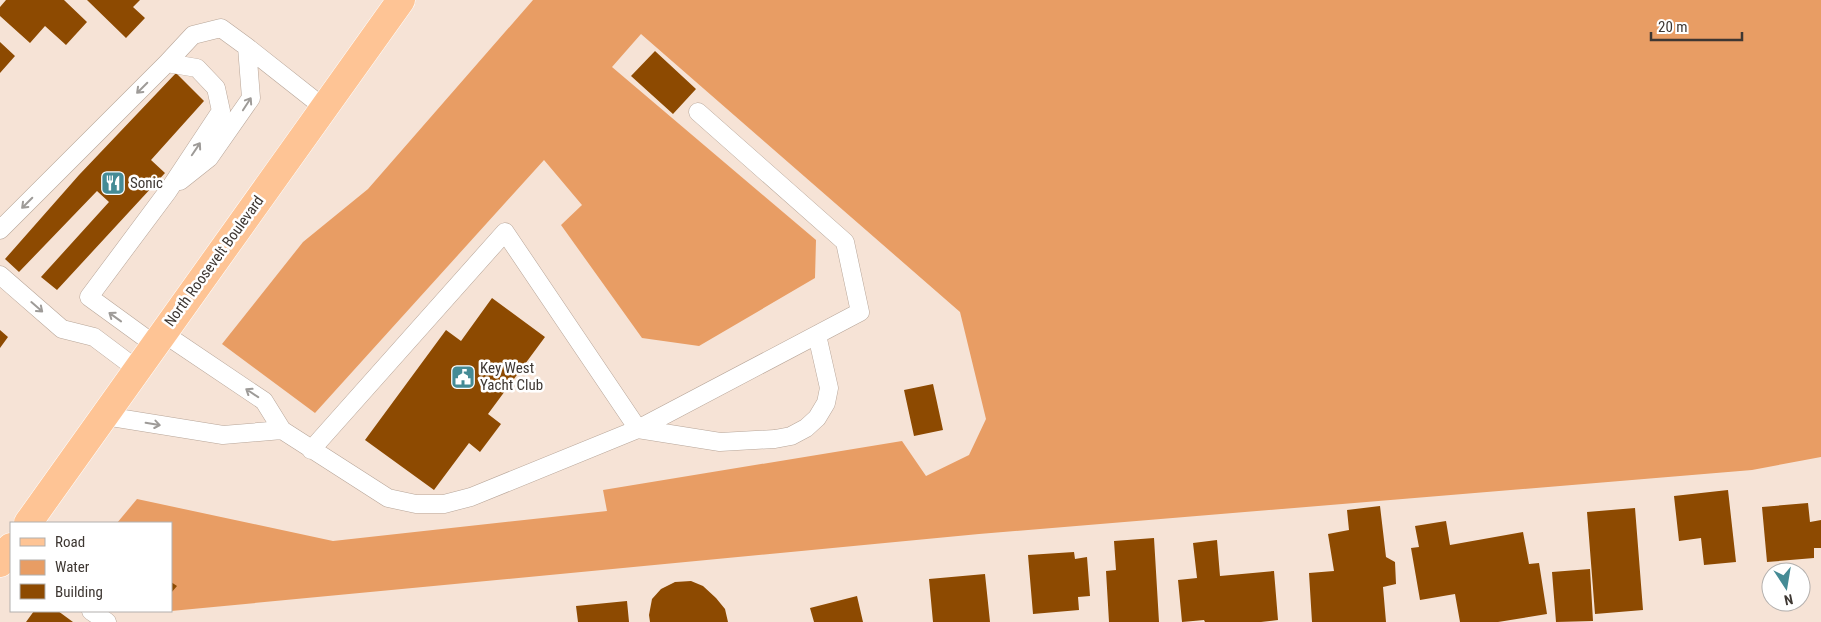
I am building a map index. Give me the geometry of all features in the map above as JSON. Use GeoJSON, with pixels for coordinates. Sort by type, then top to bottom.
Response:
{"type":"FeatureCollection","features":[{"type":"Feature","properties":{"kind":"main road","name":"North Roosevelt Boulevard"},"geometry":{"type":"LineString","coordinates":[[29,522],[401,0]]}},
{"type":"Feature","properties":{"kind":"lane"},"geometry":{"type":"LineString","coordinates":[[0,230],[167,63],[192,35],[221,28],[324,107]]}},
{"type":"Feature","properties":{"kind":"lane"},"geometry":{"type":"LineString","coordinates":[[168,191],[209,158],[251,98],[247,47]]}},
{"type":"Feature","properties":{"kind":"lane"},"geometry":{"type":"LineString","coordinates":[[167,63],[197,68],[216,88],[221,112],[168,191],[89,297],[264,401],[282,430],[311,450],[388,498],[416,504],[444,504],[471,497],[638,429],[860,312],[845,242],[698,112]]}},
{"type":"Feature","properties":{"kind":"lane"},"geometry":{"type":"LineString","coordinates":[[311,450],[505,232],[638,429],[720,442],[775,439],[791,436],[806,428],[817,418],[826,403],[829,388],[817,335]]}},
{"type":"Feature","properties":{"kind":"lane"},"geometry":{"type":"LineString","coordinates":[[0,275],[62,329],[94,337],[138,370]]}},
{"type":"Feature","properties":{"kind":"lane"},"geometry":{"type":"LineString","coordinates":[[105,416],[222,435],[282,430]]}},
{"type":"Feature","properties":{"kind":"lane"},"geometry":{"type":"LineString","coordinates":[[92,612],[107,622]]}},
{"type":"Feature","properties":{"kind":"water"},"geometry":{"type":"Polygon","coordinates":[[[533,0],[1821,0],[1821,457],[1752,470],[979,534],[172,611],[172,522],[118,522],[137,499],[333,541],[607,511],[603,490],[902,441],[926,476],[969,455],[986,419],[960,312],[641,34],[612,67],[816,240],[815,278],[699,346],[642,338],[561,225],[582,205],[544,160],[315,413],[222,344],[303,242],[368,189],[533,0]]]}},
{"type":"Feature","properties":{"kind":"building"},"geometry":{"type":"Polygon","coordinates":[[[6,0],[64,0],[87,22],[66,45],[45,26],[30,43],[0,16],[0,7],[6,0]]]}},
{"type":"Feature","properties":{"kind":"building"},"geometry":{"type":"Polygon","coordinates":[[[87,0],[140,0],[133,7],[145,18],[126,38],[87,0]]]}},
{"type":"Feature","properties":{"kind":"building"},"geometry":{"type":"Polygon","coordinates":[[[0,42],[15,56],[0,73],[0,42]]]}},
{"type":"Feature","properties":{"kind":"building"},"geometry":{"type":"Polygon","coordinates":[[[655,51],[696,89],[673,114],[631,76],[655,51]]]}},
{"type":"Feature","properties":{"kind":"building","name":"Sonic"},"geometry":{"type":"Polygon","coordinates":[[[176,73],[204,101],[151,160],[165,173],[57,290],[41,277],[109,202],[97,191],[19,272],[5,259],[79,175],[176,73]]]}},
{"type":"Feature","properties":{"kind":"building","name":"Key West Yacht Club"},"geometry":{"type":"Polygon","coordinates":[[[492,298],[545,337],[488,414],[501,424],[480,452],[469,443],[434,490],[365,440],[446,330],[461,341],[492,298]]]}},
{"type":"Feature","properties":{"kind":"building"},"geometry":{"type":"Polygon","coordinates":[[[0,330],[8,337],[0,348],[0,330]]]}},
{"type":"Feature","properties":{"kind":"building"},"geometry":{"type":"Polygon","coordinates":[[[933,384],[943,430],[914,436],[904,390],[933,384]]]}},
{"type":"Feature","properties":{"kind":"building"},"geometry":{"type":"Polygon","coordinates":[[[1728,490],[1736,562],[1704,565],[1701,538],[1679,541],[1674,496],[1728,490]]]}},
{"type":"Feature","properties":{"kind":"building"},"geometry":{"type":"Polygon","coordinates":[[[1808,503],[1810,522],[1821,520],[1821,548],[1814,548],[1814,558],[1767,562],[1762,507],[1808,503]]]}},
{"type":"Feature","properties":{"kind":"building"},"geometry":{"type":"Polygon","coordinates":[[[1380,506],[1386,557],[1395,562],[1396,584],[1383,587],[1386,622],[1312,622],[1309,573],[1334,571],[1328,534],[1349,530],[1347,510],[1380,506]]]}},
{"type":"Feature","properties":{"kind":"building"},"geometry":{"type":"Polygon","coordinates":[[[1635,508],[1643,610],[1595,614],[1587,512],[1635,508]]]}},
{"type":"Feature","properties":{"kind":"building"},"geometry":{"type":"Polygon","coordinates":[[[1446,521],[1450,545],[1523,532],[1529,564],[1539,563],[1547,614],[1498,622],[1460,622],[1455,594],[1420,600],[1411,548],[1419,547],[1415,526],[1446,521]]]}},
{"type":"Feature","properties":{"kind":"building"},"geometry":{"type":"Polygon","coordinates":[[[1154,538],[1159,622],[1109,622],[1106,571],[1116,570],[1114,541],[1154,538]]]}},
{"type":"Feature","properties":{"kind":"building"},"geometry":{"type":"Polygon","coordinates":[[[1217,540],[1220,576],[1274,571],[1278,620],[1261,622],[1205,622],[1204,620],[1182,622],[1178,580],[1197,578],[1193,543],[1217,540]]]}},
{"type":"Feature","properties":{"kind":"building"},"geometry":{"type":"Polygon","coordinates":[[[1074,552],[1075,559],[1087,557],[1090,596],[1078,597],[1079,610],[1033,614],[1028,555],[1074,552]]]}},
{"type":"Feature","properties":{"kind":"building"},"geometry":{"type":"Polygon","coordinates":[[[1590,569],[1593,621],[1556,622],[1552,572],[1590,569]]]}},
{"type":"Feature","properties":{"kind":"building"},"geometry":{"type":"Polygon","coordinates":[[[985,574],[990,622],[933,622],[929,579],[985,574]]]}},
{"type":"Feature","properties":{"kind":"building"},"geometry":{"type":"Polygon","coordinates":[[[691,581],[703,586],[716,598],[725,609],[728,622],[650,622],[649,615],[652,599],[661,589],[675,582],[691,581]]]}},
{"type":"Feature","properties":{"kind":"building"},"geometry":{"type":"Polygon","coordinates":[[[172,583],[177,586],[172,592],[172,583]]]}},
{"type":"Feature","properties":{"kind":"building"},"geometry":{"type":"Polygon","coordinates":[[[857,596],[863,622],[814,622],[810,608],[857,596]]]}},
{"type":"Feature","properties":{"kind":"building"},"geometry":{"type":"Polygon","coordinates":[[[627,601],[629,622],[578,622],[576,606],[627,601]]]}},
{"type":"Feature","properties":{"kind":"building"},"geometry":{"type":"Polygon","coordinates":[[[33,612],[59,612],[73,622],[26,622],[33,612]]]}},
{"type":"Feature","properties":{"kind":"place","name":"Sonic"},"geometry":{"type":"Point","coordinates":[113,183]}},
{"type":"Feature","properties":{"kind":"place","name":"Key West Yacht Club"},"geometry":{"type":"Point","coordinates":[463,377]}}]}
